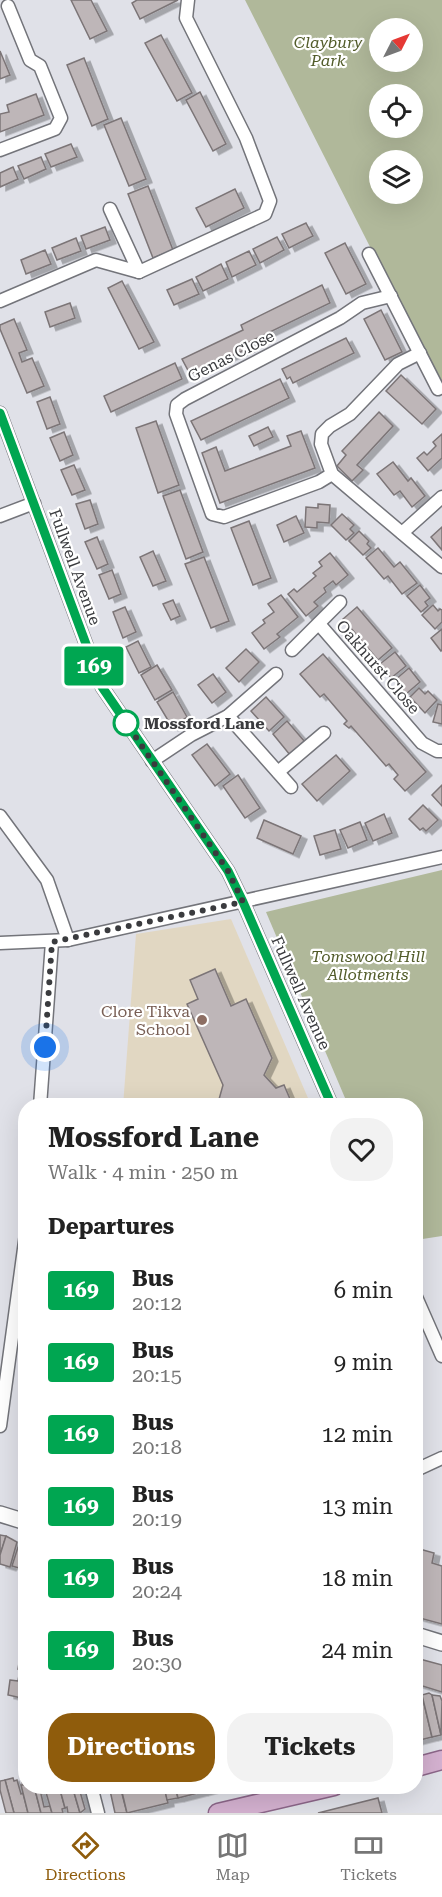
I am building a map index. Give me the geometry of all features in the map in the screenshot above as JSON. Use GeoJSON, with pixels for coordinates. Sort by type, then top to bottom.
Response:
{"type":"FeatureCollection","features":[{"type":"Feature","properties":{"kind":"main road"},"geometry":{"type":"LineString","coordinates":[[423,1765],[442,1760]]}},
{"type":"Feature","properties":{"kind":"main road"},"geometry":{"type":"LineString","coordinates":[[218,1813],[243,1810],[304,1794]]}},
{"type":"Feature","properties":{"kind":"street"},"geometry":{"type":"LineString","coordinates":[[0,301],[96,260],[139,272],[265,214],[270,201],[246,138],[186,18],[188,0]]}},
{"type":"Feature","properties":{"kind":"street"},"geometry":{"type":"LineString","coordinates":[[0,150],[55,129],[61,118],[40,66],[30,60],[8,6]]}},
{"type":"Feature","properties":{"kind":"street"},"geometry":{"type":"LineString","coordinates":[[110,209],[139,272]]}},
{"type":"Feature","properties":{"kind":"street"},"geometry":{"type":"LineString","coordinates":[[369,254],[438,389]]}},
{"type":"Feature","properties":{"kind":"street","name":"Genas Close"},"geometry":{"type":"LineString","coordinates":[[332,474],[319,482],[224,517],[212,514],[176,414],[177,405],[340,318],[362,303],[391,296]]}},
{"type":"Feature","properties":{"kind":"street"},"geometry":{"type":"LineString","coordinates":[[420,353],[398,364],[350,414],[330,426],[322,434],[321,444],[332,474],[442,567]]}},
{"type":"Feature","properties":{"kind":"street","name":"Fullwell Avenue"},"geometry":{"type":"LineString","coordinates":[[0,413],[102,687],[228,871],[329,1098]]}},
{"type":"Feature","properties":{"kind":"street"},"geometry":{"type":"LineString","coordinates":[[402,532],[442,497]]}},
{"type":"Feature","properties":{"kind":"street"},"geometry":{"type":"LineString","coordinates":[[0,516],[34,502]]}},
{"type":"Feature","properties":{"kind":"street","name":"Oakhurst Close"},"geometry":{"type":"LineString","coordinates":[[292,650],[340,602]]}},
{"type":"Feature","properties":{"kind":"street","name":"Oakhurst Close"},"geometry":{"type":"LineString","coordinates":[[319,624],[423,743],[437,751],[442,751]]}},
{"type":"Feature","properties":{"kind":"street"},"geometry":{"type":"LineString","coordinates":[[152,761],[191,735],[228,716],[276,674]]}},
{"type":"Feature","properties":{"kind":"street"},"geometry":{"type":"LineString","coordinates":[[228,716],[291,787]]}},
{"type":"Feature","properties":{"kind":"street"},"geometry":{"type":"LineString","coordinates":[[278,772],[324,733]]}},
{"type":"Feature","properties":{"kind":"street"},"geometry":{"type":"LineString","coordinates":[[0,816],[47,880],[68,940]]}},
{"type":"Feature","properties":{"kind":"street"},"geometry":{"type":"LineString","coordinates":[[0,943],[68,940],[442,857]]}},
{"type":"Feature","properties":{"kind":"street"},"geometry":{"type":"LineString","coordinates":[[41,1098],[52,942]]}},
{"type":"Feature","properties":{"kind":"street"},"geometry":{"type":"LineString","coordinates":[[0,1426],[18,1293]]}},
{"type":"Feature","properties":{"kind":"street"},"geometry":{"type":"LineString","coordinates":[[423,1323],[442,1356]]}},
{"type":"Feature","properties":{"kind":"street"},"geometry":{"type":"LineString","coordinates":[[423,1467],[442,1458]]}},
{"type":"Feature","properties":{"kind":"street"},"geometry":{"type":"LineString","coordinates":[[0,1514],[18,1520]]}},
{"type":"Feature","properties":{"kind":"street"},"geometry":{"type":"LineString","coordinates":[[423,1637],[442,1643]]}},
{"type":"Feature","properties":{"kind":"street"},"geometry":{"type":"LineString","coordinates":[[93,1794],[98,1813]]}},
{"type":"Feature","properties":{"kind":"shaded area","name":"Clore Tikva School"},"geometry":{"type":"Polygon","coordinates":[[[231,919],[308,1098],[124,1098],[136,934],[231,919]]]}},
{"type":"Feature","properties":{"kind":"green space","name":"Claybury Park"},"geometry":{"type":"Polygon","coordinates":[[[245,0],[442,0],[442,389],[245,0]]]}},
{"type":"Feature","properties":{"kind":"green space","name":"Tomswood Hill Allotments"},"geometry":{"type":"Polygon","coordinates":[[[442,870],[442,1236],[423,1239],[423,1098],[345,1098],[266,912],[442,870]]]}},
{"type":"Feature","properties":{"kind":"building"},"geometry":{"type":"Polygon","coordinates":[[[71,0],[91,0],[107,31],[90,39],[71,0]]]}},
{"type":"Feature","properties":{"kind":"building"},"geometry":{"type":"Polygon","coordinates":[[[137,0],[178,0],[140,19],[132,3],[137,0]]]}},
{"type":"Feature","properties":{"kind":"building"},"geometry":{"type":"Polygon","coordinates":[[[161,35],[192,93],[177,101],[145,43],[161,35]]]}},
{"type":"Feature","properties":{"kind":"building"},"geometry":{"type":"Polygon","coordinates":[[[0,51],[10,75],[0,79],[0,51]]]}},
{"type":"Feature","properties":{"kind":"building"},"geometry":{"type":"Polygon","coordinates":[[[84,58],[108,119],[92,126],[67,65],[84,58]]]}},
{"type":"Feature","properties":{"kind":"building"},"geometry":{"type":"Polygon","coordinates":[[[200,92],[226,144],[213,151],[186,100],[200,92]]]}},
{"type":"Feature","properties":{"kind":"building"},"geometry":{"type":"Polygon","coordinates":[[[36,94],[44,115],[0,132],[0,114],[9,112],[7,105],[36,94]]]}},
{"type":"Feature","properties":{"kind":"building"},"geometry":{"type":"Polygon","coordinates":[[[121,118],[146,179],[129,186],[104,125],[121,118]]]}},
{"type":"Feature","properties":{"kind":"building"},"geometry":{"type":"Polygon","coordinates":[[[71,144],[77,157],[51,167],[45,154],[71,144]]]}},
{"type":"Feature","properties":{"kind":"building"},"geometry":{"type":"Polygon","coordinates":[[[41,157],[46,169],[24,179],[18,166],[41,157]]]}},
{"type":"Feature","properties":{"kind":"building"},"geometry":{"type":"Polygon","coordinates":[[[13,167],[18,179],[0,187],[0,173],[13,167]]]}},
{"type":"Feature","properties":{"kind":"building"},"geometry":{"type":"Polygon","coordinates":[[[148,186],[173,250],[153,258],[128,194],[148,186]]]}},
{"type":"Feature","properties":{"kind":"building"},"geometry":{"type":"Polygon","coordinates":[[[235,189],[244,208],[206,227],[196,208],[235,189]]]}},
{"type":"Feature","properties":{"kind":"building"},"geometry":{"type":"Polygon","coordinates":[[[306,223],[313,236],[289,248],[282,234],[306,223]]]}},
{"type":"Feature","properties":{"kind":"building"},"geometry":{"type":"Polygon","coordinates":[[[105,227],[110,240],[86,249],[81,236],[105,227]]]}},
{"type":"Feature","properties":{"kind":"building"},"geometry":{"type":"Polygon","coordinates":[[[277,237],[284,250],[260,263],[253,249],[277,237]]]}},
{"type":"Feature","properties":{"kind":"building"},"geometry":{"type":"Polygon","coordinates":[[[76,238],[81,251],[57,260],[52,248],[76,238]]]}},
{"type":"Feature","properties":{"kind":"building"},"geometry":{"type":"Polygon","coordinates":[[[345,243],[366,284],[346,294],[325,253],[345,243]]]}},
{"type":"Feature","properties":{"kind":"building"},"geometry":{"type":"Polygon","coordinates":[[[45,250],[51,264],[26,274],[21,260],[45,250]]]}},
{"type":"Feature","properties":{"kind":"building"},"geometry":{"type":"Polygon","coordinates":[[[249,251],[256,265],[232,277],[226,262],[249,251]]]}},
{"type":"Feature","properties":{"kind":"building"},"geometry":{"type":"Polygon","coordinates":[[[221,264],[228,279],[203,291],[196,277],[221,264]]]}},
{"type":"Feature","properties":{"kind":"building"},"geometry":{"type":"Polygon","coordinates":[[[192,279],[199,294],[174,305],[167,290],[192,279]]]}},
{"type":"Feature","properties":{"kind":"building"},"geometry":{"type":"Polygon","coordinates":[[[122,281],[154,342],[139,349],[108,288],[122,281]]]}},
{"type":"Feature","properties":{"kind":"building"},"geometry":{"type":"Polygon","coordinates":[[[322,285],[330,303],[249,342],[251,347],[190,374],[182,359],[243,330],[241,325],[322,285]]]}},
{"type":"Feature","properties":{"kind":"building"},"geometry":{"type":"Polygon","coordinates":[[[70,303],[75,318],[50,327],[45,312],[70,303]]]}},
{"type":"Feature","properties":{"kind":"building"},"geometry":{"type":"Polygon","coordinates":[[[381,310],[402,352],[385,360],[364,319],[381,310]]]}},
{"type":"Feature","properties":{"kind":"building"},"geometry":{"type":"Polygon","coordinates":[[[14,319],[27,350],[19,353],[22,362],[32,358],[44,386],[27,393],[0,329],[0,325],[14,319]]]}},
{"type":"Feature","properties":{"kind":"building"},"geometry":{"type":"Polygon","coordinates":[[[346,338],[354,353],[293,383],[290,377],[287,379],[282,369],[346,338]]]}},
{"type":"Feature","properties":{"kind":"building"},"geometry":{"type":"Polygon","coordinates":[[[175,363],[182,379],[111,412],[104,396],[175,363]]]}},
{"type":"Feature","properties":{"kind":"building"},"geometry":{"type":"Polygon","coordinates":[[[401,375],[436,409],[422,424],[386,391],[401,375]]]}},
{"type":"Feature","properties":{"kind":"building"},"geometry":{"type":"Polygon","coordinates":[[[280,379],[289,398],[201,440],[191,421],[280,379]]]}},
{"type":"Feature","properties":{"kind":"building"},"geometry":{"type":"Polygon","coordinates":[[[50,397],[60,424],[47,429],[37,402],[50,397]]]}},
{"type":"Feature","properties":{"kind":"building"},"geometry":{"type":"Polygon","coordinates":[[[379,412],[393,426],[357,465],[363,470],[352,481],[337,466],[346,455],[342,451],[379,412]]]}},
{"type":"Feature","properties":{"kind":"building"},"geometry":{"type":"Polygon","coordinates":[[[156,421],[179,485],[158,493],[136,428],[156,421]]]}},
{"type":"Feature","properties":{"kind":"building"},"geometry":{"type":"Polygon","coordinates":[[[268,427],[273,437],[254,446],[249,436],[268,427]]]}},
{"type":"Feature","properties":{"kind":"building"},"geometry":{"type":"Polygon","coordinates":[[[301,431],[315,468],[220,503],[202,453],[216,447],[225,471],[291,446],[287,436],[301,431]]]}},
{"type":"Feature","properties":{"kind":"building"},"geometry":{"type":"Polygon","coordinates":[[[64,432],[73,455],[60,461],[50,438],[64,432]]]}},
{"type":"Feature","properties":{"kind":"building"},"geometry":{"type":"Polygon","coordinates":[[[442,434],[442,458],[428,471],[417,458],[424,452],[427,455],[436,446],[433,442],[442,434]]]}},
{"type":"Feature","properties":{"kind":"building"},"geometry":{"type":"Polygon","coordinates":[[[393,462],[408,481],[411,478],[425,496],[412,507],[400,491],[394,495],[377,474],[393,462]]]}},
{"type":"Feature","properties":{"kind":"building"},"geometry":{"type":"Polygon","coordinates":[[[74,465],[85,490],[72,495],[61,470],[74,465]]]}},
{"type":"Feature","properties":{"kind":"building"},"geometry":{"type":"Polygon","coordinates":[[[180,490],[203,552],[186,559],[163,496],[180,490]]]}},
{"type":"Feature","properties":{"kind":"building"},"geometry":{"type":"Polygon","coordinates":[[[90,500],[98,524],[85,529],[76,504],[90,500]]]}},
{"type":"Feature","properties":{"kind":"building"},"geometry":{"type":"Polygon","coordinates":[[[318,504],[330,505],[329,523],[317,522],[317,528],[305,527],[306,507],[318,508],[318,504]]]}},
{"type":"Feature","properties":{"kind":"building"},"geometry":{"type":"Polygon","coordinates":[[[342,514],[354,525],[350,529],[354,533],[346,540],[331,525],[342,514]]]}},
{"type":"Feature","properties":{"kind":"building"},"geometry":{"type":"Polygon","coordinates":[[[296,516],[304,533],[284,542],[277,525],[296,516]]]}},
{"type":"Feature","properties":{"kind":"building"},"geometry":{"type":"Polygon","coordinates":[[[249,521],[271,578],[253,585],[231,528],[249,521]]]}},
{"type":"Feature","properties":{"kind":"building"},"geometry":{"type":"Polygon","coordinates":[[[442,527],[442,550],[431,537],[442,527]]]}},
{"type":"Feature","properties":{"kind":"building"},"geometry":{"type":"Polygon","coordinates":[[[359,531],[369,541],[367,544],[371,548],[363,555],[349,541],[359,531]]]}},
{"type":"Feature","properties":{"kind":"building"},"geometry":{"type":"Polygon","coordinates":[[[97,537],[108,564],[97,569],[85,542],[97,537]]]}},
{"type":"Feature","properties":{"kind":"building"},"geometry":{"type":"Polygon","coordinates":[[[378,548],[394,567],[400,562],[417,583],[402,594],[388,576],[384,579],[366,558],[378,548]]]}},
{"type":"Feature","properties":{"kind":"building"},"geometry":{"type":"Polygon","coordinates":[[[153,551],[166,581],[153,586],[140,557],[153,551]]]}},
{"type":"Feature","properties":{"kind":"building"},"geometry":{"type":"Polygon","coordinates":[[[330,553],[348,575],[336,585],[333,581],[324,588],[326,592],[314,602],[318,606],[306,616],[288,594],[294,589],[297,592],[316,576],[313,573],[322,566],[319,562],[330,553]]]}},
{"type":"Feature","properties":{"kind":"building"},"geometry":{"type":"Polygon","coordinates":[[[204,557],[229,621],[211,628],[185,564],[204,557]]]}},
{"type":"Feature","properties":{"kind":"building"},"geometry":{"type":"Polygon","coordinates":[[[112,570],[121,594],[109,599],[99,575],[112,570]]]}},
{"type":"Feature","properties":{"kind":"building"},"geometry":{"type":"Polygon","coordinates":[[[420,585],[430,598],[425,602],[428,606],[421,612],[407,596],[420,585]]]}},
{"type":"Feature","properties":{"kind":"building"},"geometry":{"type":"Polygon","coordinates":[[[281,595],[298,617],[277,634],[280,637],[264,649],[252,633],[265,623],[263,620],[274,612],[268,604],[281,595]]]}},
{"type":"Feature","properties":{"kind":"building"},"geometry":{"type":"Polygon","coordinates":[[[173,600],[180,616],[171,620],[163,604],[173,600]]]}},
{"type":"Feature","properties":{"kind":"building"},"geometry":{"type":"Polygon","coordinates":[[[433,605],[438,611],[442,610],[442,622],[435,629],[422,615],[433,605]]]}},
{"type":"Feature","properties":{"kind":"building"},"geometry":{"type":"Polygon","coordinates":[[[125,607],[136,632],[123,638],[113,612],[125,607]]]}},
{"type":"Feature","properties":{"kind":"building"},"geometry":{"type":"Polygon","coordinates":[[[357,607],[392,648],[378,660],[343,619],[357,607]]]}},
{"type":"Feature","properties":{"kind":"building"},"geometry":{"type":"Polygon","coordinates":[[[442,629],[442,650],[441,651],[431,638],[442,629]]]}},
{"type":"Feature","properties":{"kind":"building"},"geometry":{"type":"Polygon","coordinates":[[[138,641],[151,667],[139,673],[126,647],[138,641]]]}},
{"type":"Feature","properties":{"kind":"building"},"geometry":{"type":"Polygon","coordinates":[[[246,649],[259,662],[239,682],[226,668],[246,649]]]}},
{"type":"Feature","properties":{"kind":"building"},"geometry":{"type":"Polygon","coordinates":[[[395,652],[406,666],[391,678],[380,664],[395,652]]]}},
{"type":"Feature","properties":{"kind":"building"},"geometry":{"type":"Polygon","coordinates":[[[323,654],[426,772],[405,791],[394,779],[398,775],[389,764],[386,766],[351,726],[349,728],[344,724],[347,721],[324,694],[320,697],[300,674],[323,654]]]}},
{"type":"Feature","properties":{"kind":"building"},"geometry":{"type":"Polygon","coordinates":[[[157,665],[172,690],[155,700],[141,675],[157,665]]]}},
{"type":"Feature","properties":{"kind":"building"},"geometry":{"type":"Polygon","coordinates":[[[409,668],[420,682],[406,694],[395,680],[409,668]]]}},
{"type":"Feature","properties":{"kind":"building"},"geometry":{"type":"Polygon","coordinates":[[[213,674],[226,692],[212,703],[198,685],[213,674]]]}},
{"type":"Feature","properties":{"kind":"building"},"geometry":{"type":"Polygon","coordinates":[[[419,688],[425,694],[428,691],[437,700],[425,713],[410,697],[419,688]]]}},
{"type":"Feature","properties":{"kind":"building"},"geometry":{"type":"Polygon","coordinates":[[[173,692],[187,717],[172,727],[157,702],[173,692]]]}},
{"type":"Feature","properties":{"kind":"building"},"geometry":{"type":"Polygon","coordinates":[[[266,697],[284,717],[269,731],[251,711],[266,697]]]}},
{"type":"Feature","properties":{"kind":"building"},"geometry":{"type":"Polygon","coordinates":[[[438,704],[442,705],[442,724],[433,722],[438,704]]]}},
{"type":"Feature","properties":{"kind":"building"},"geometry":{"type":"Polygon","coordinates":[[[287,721],[305,742],[290,755],[273,734],[287,721]]]}},
{"type":"Feature","properties":{"kind":"building"},"geometry":{"type":"Polygon","coordinates":[[[207,744],[230,774],[215,786],[192,755],[207,744]]]}},
{"type":"Feature","properties":{"kind":"building"},"geometry":{"type":"Polygon","coordinates":[[[336,755],[350,771],[317,801],[302,784],[336,755]]]}},
{"type":"Feature","properties":{"kind":"building"},"geometry":{"type":"Polygon","coordinates":[[[238,775],[260,808],[245,818],[223,786],[238,775]]]}},
{"type":"Feature","properties":{"kind":"building"},"geometry":{"type":"Polygon","coordinates":[[[442,785],[442,806],[432,795],[442,785]]]}},
{"type":"Feature","properties":{"kind":"building"},"geometry":{"type":"Polygon","coordinates":[[[423,805],[438,820],[426,831],[423,828],[420,830],[409,819],[423,805]]]}},
{"type":"Feature","properties":{"kind":"building"},"geometry":{"type":"Polygon","coordinates":[[[384,814],[392,833],[373,841],[365,823],[384,814]]]}},
{"type":"Feature","properties":{"kind":"building"},"geometry":{"type":"Polygon","coordinates":[[[264,820],[301,836],[293,854],[257,838],[264,820]]]}},
{"type":"Feature","properties":{"kind":"building"},"geometry":{"type":"Polygon","coordinates":[[[360,822],[367,840],[348,848],[340,830],[360,822]]]}},
{"type":"Feature","properties":{"kind":"building"},"geometry":{"type":"Polygon","coordinates":[[[335,830],[341,849],[320,855],[314,836],[335,830]]]}},
{"type":"Feature","properties":{"kind":"building"},"geometry":{"type":"Polygon","coordinates":[[[215,969],[231,1006],[246,999],[272,1058],[264,1075],[276,1088],[284,1085],[290,1098],[219,1098],[223,1085],[187,1004],[198,999],[190,980],[215,969]]]}},
{"type":"Feature","properties":{"kind":"building"},"geometry":{"type":"Polygon","coordinates":[[[0,1535],[6,1536],[0,1555],[0,1535]]]}},
{"type":"Feature","properties":{"kind":"building"},"geometry":{"type":"Polygon","coordinates":[[[6,1536],[17,1542],[10,1567],[0,1564],[0,1555],[6,1536]]]}},
{"type":"Feature","properties":{"kind":"building"},"geometry":{"type":"Polygon","coordinates":[[[18,1547],[18,1568],[12,1566],[18,1547]]]}},
{"type":"Feature","properties":{"kind":"building"},"geometry":{"type":"Polygon","coordinates":[[[423,1550],[434,1553],[432,1563],[442,1566],[442,1624],[423,1619],[423,1550]]]}},
{"type":"Feature","properties":{"kind":"building"},"geometry":{"type":"Polygon","coordinates":[[[423,1660],[442,1665],[442,1692],[423,1686],[423,1660]]]}},
{"type":"Feature","properties":{"kind":"building"},"geometry":{"type":"Polygon","coordinates":[[[10,1680],[18,1681],[18,1697],[8,1695],[10,1680]]]}},
{"type":"Feature","properties":{"kind":"building"},"geometry":{"type":"Polygon","coordinates":[[[429,1693],[432,1695],[441,1735],[432,1737],[423,1695],[429,1693]]]}},
{"type":"Feature","properties":{"kind":"building"},"geometry":{"type":"Polygon","coordinates":[[[432,1695],[440,1696],[442,1701],[441,1735],[432,1695]]]}},
{"type":"Feature","properties":{"kind":"building"},"geometry":{"type":"Polygon","coordinates":[[[423,1699],[432,1737],[423,1739],[423,1699]]]}},
{"type":"Feature","properties":{"kind":"building"},"geometry":{"type":"Polygon","coordinates":[[[13,1778],[14,1781],[17,1780],[18,1794],[23,1794],[28,1813],[14,1813],[5,1780],[13,1778]]]}},
{"type":"Feature","properties":{"kind":"building"},"geometry":{"type":"Polygon","coordinates":[[[5,1780],[14,1813],[6,1813],[0,1790],[0,1781],[5,1780]]]}},
{"type":"Feature","properties":{"kind":"building"},"geometry":{"type":"Polygon","coordinates":[[[23,1794],[36,1794],[41,1813],[28,1813],[23,1794]]]}},
{"type":"Feature","properties":{"kind":"building"},"geometry":{"type":"Polygon","coordinates":[[[36,1794],[41,1794],[44,1807],[50,1806],[52,1813],[41,1813],[36,1794]]]}},
{"type":"Feature","properties":{"kind":"building"},"geometry":{"type":"Polygon","coordinates":[[[46,1794],[61,1794],[65,1808],[62,1809],[63,1813],[52,1813],[46,1794]]]}},
{"type":"Feature","properties":{"kind":"building"},"geometry":{"type":"Polygon","coordinates":[[[61,1794],[74,1794],[80,1813],[68,1813],[67,1807],[65,1808],[61,1794]]]}},
{"type":"Feature","properties":{"kind":"building"},"geometry":{"type":"Polygon","coordinates":[[[74,1794],[81,1794],[85,1809],[80,1813],[74,1794]]]}},
{"type":"Feature","properties":{"kind":"building"},"geometry":{"type":"Polygon","coordinates":[[[111,1794],[122,1794],[127,1813],[115,1813],[111,1794]]]}},
{"type":"Feature","properties":{"kind":"building"},"geometry":{"type":"Polygon","coordinates":[[[122,1794],[166,1794],[168,1803],[127,1813],[122,1794]]]}},
{"type":"Feature","properties":{"kind":"building"},"geometry":{"type":"Polygon","coordinates":[[[166,1794],[177,1794],[178,1798],[167,1800],[166,1794]]]}},
{"type":"Feature","properties":{"kind":"building"},"geometry":{"type":"Polygon","coordinates":[[[177,1794],[194,1794],[178,1798],[177,1794]]]}},
{"type":"Feature","properties":{"kind":"building"},"geometry":{"type":"Polygon","coordinates":[[[378,1798],[382,1813],[318,1813],[378,1798]]]}},
{"type":"Feature","properties":{"kind":"bus line","name":"169"},"geometry":{"type":"LineString","coordinates":[[0,413],[102,687],[228,871],[329,1098]]}},
{"type":"Feature","properties":{"kind":"place","name":"Mossford Lane"},"geometry":{"type":"Point","coordinates":[126,723]}},
{"type":"Feature","properties":{"kind":"place","name":"Clore Tikva School"},"geometry":{"type":"Point","coordinates":[202,1020]}},
{"type":"Feature","properties":{"kind":"route"},"geometry":{"type":"LineString","coordinates":[[45,1047],[52,942],[243,902],[228,871],[126,723]]}}]}
